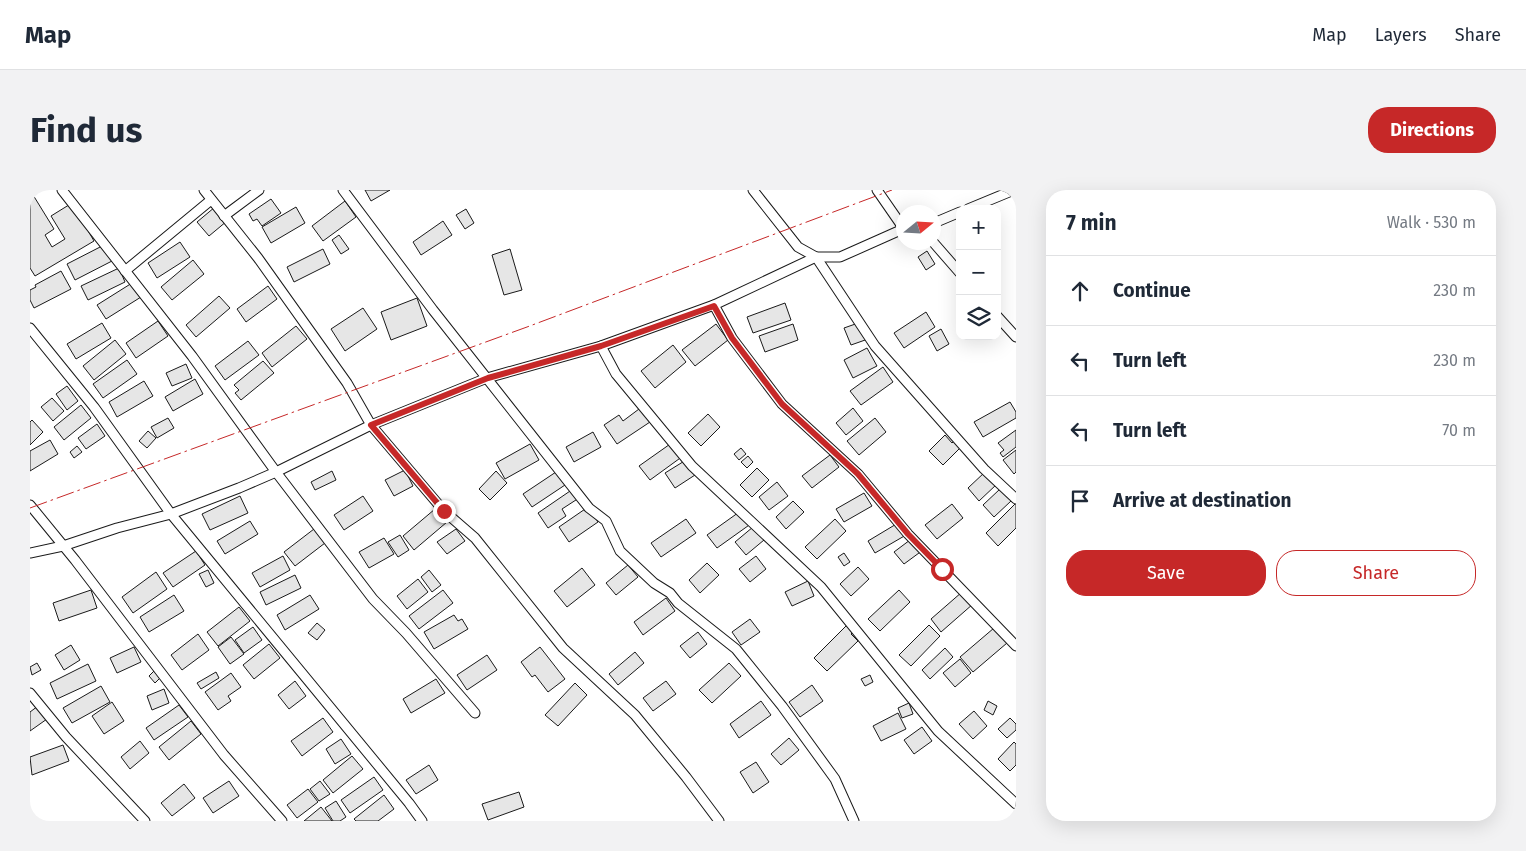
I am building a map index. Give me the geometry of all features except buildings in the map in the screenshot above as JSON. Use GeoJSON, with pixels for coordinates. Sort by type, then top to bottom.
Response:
{"type":"FeatureCollection","features":[{"type":"Feature","properties":{"kind":"street"},"geometry":{"type":"LineString","coordinates":[[62,190],[192,356],[276,472],[373,599],[406,633],[475,713]]}},
{"type":"Feature","properties":{"kind":"street"},"geometry":{"type":"LineString","coordinates":[[204,190],[258,258],[330,359],[371,425],[444,511],[475,538],[563,648],[635,715],[691,783],[719,821]]}},
{"type":"Feature","properties":{"kind":"street"},"geometry":{"type":"LineString","coordinates":[[224,216],[259,190]]}},
{"type":"Feature","properties":{"kind":"street"},"geometry":{"type":"LineString","coordinates":[[343,190],[433,310],[589,508],[606,521],[620,551],[654,583],[670,593],[678,602],[736,649],[782,706],[835,779],[854,821]]}},
{"type":"Feature","properties":{"kind":"street"},"geometry":{"type":"LineString","coordinates":[[753,190],[798,246],[816,257],[875,346],[984,469],[1016,500]]}},
{"type":"Feature","properties":{"kind":"street"},"geometry":{"type":"LineString","coordinates":[[878,190],[896,218]]}},
{"type":"Feature","properties":{"kind":"street"},"geometry":{"type":"LineString","coordinates":[[978,205],[1014,190]]}},
{"type":"Feature","properties":{"kind":"street"},"geometry":{"type":"LineString","coordinates":[[126,270],[211,200]]}},
{"type":"Feature","properties":{"kind":"street"},"geometry":{"type":"LineString","coordinates":[[941,220],[956,214]]}},
{"type":"Feature","properties":{"kind":"street"},"geometry":{"type":"LineString","coordinates":[[30,553],[63,546],[117,528],[172,514],[276,472],[371,425],[488,378],[601,346],[714,306],[816,257],[840,257],[896,232]]}},
{"type":"Feature","properties":{"kind":"street"},"geometry":{"type":"LineString","coordinates":[[940,250],[956,268]]}},
{"type":"Feature","properties":{"kind":"street"},"geometry":{"type":"LineString","coordinates":[[714,306],[732,338],[782,404],[858,474],[908,534],[1016,646]]}},
{"type":"Feature","properties":{"kind":"street"},"geometry":{"type":"LineString","coordinates":[[1001,320],[1016,337]]}},
{"type":"Feature","properties":{"kind":"street"},"geometry":{"type":"LineString","coordinates":[[30,328],[94,407],[172,514],[422,821]]}},
{"type":"Feature","properties":{"kind":"street"},"geometry":{"type":"LineString","coordinates":[[601,346],[616,374],[692,466],[821,587],[938,731],[1016,804]]}},
{"type":"Feature","properties":{"kind":"street"},"geometry":{"type":"LineString","coordinates":[[30,505],[224,755],[282,821]]}},
{"type":"Feature","properties":{"kind":"street"},"geometry":{"type":"LineString","coordinates":[[30,693],[66,737],[146,821]]}},
{"type":"Feature","properties":{"kind":"power"},"geometry":{"type":"LineString","coordinates":[[30,508],[527,327],[892,190]]}},
{"type":"Feature","properties":{"kind":"route"},"geometry":{"type":"LineString","coordinates":[[444,511],[371,425],[488,378],[601,346],[714,306],[732,338],[782,404],[858,474],[908,534],[942,569]]}}]}
